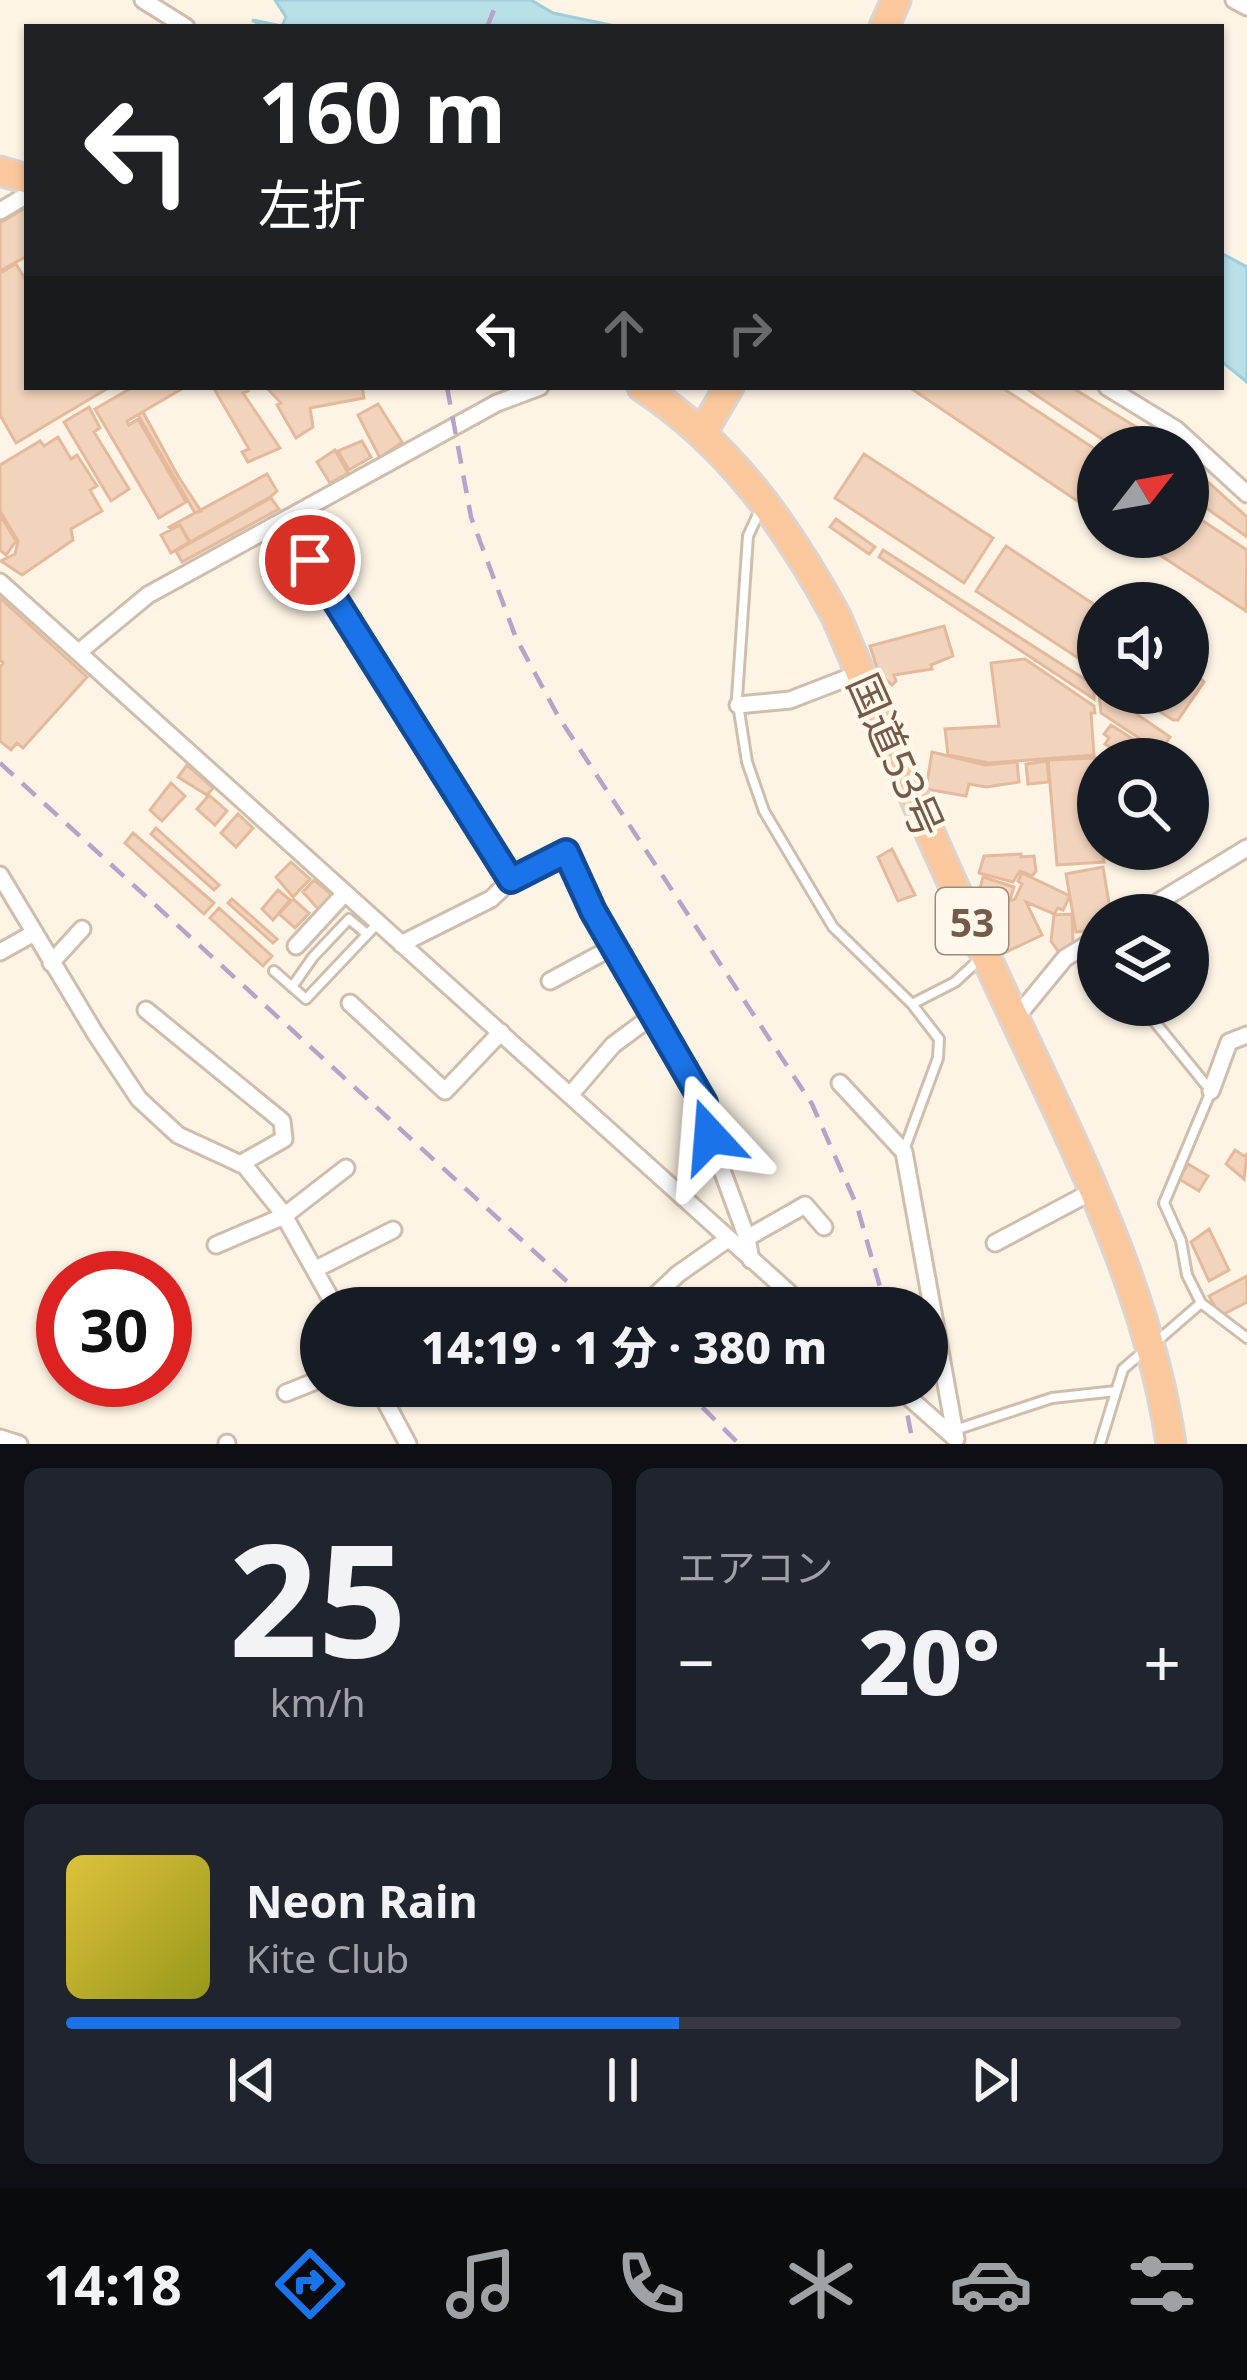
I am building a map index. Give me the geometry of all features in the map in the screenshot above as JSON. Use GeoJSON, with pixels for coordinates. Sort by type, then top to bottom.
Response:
{"type":"FeatureCollection","features":[{"type":"Feature","properties":{"kind":"highway","name":"国道53号"},"geometry":{"type":"LineString","coordinates":[[646,390],[702,433],[766,502],[836,616],[1012,1014],[1072,1137],[1122,1260],[1149,1347],[1171,1444]]}},
{"type":"Feature","properties":{"kind":"highway"},"geometry":{"type":"LineString","coordinates":[[702,433],[727,390]]}},
{"type":"Feature","properties":{"kind":"street"},"geometry":{"type":"LineString","coordinates":[[143,0],[181,24]]}},
{"type":"Feature","properties":{"kind":"street"},"geometry":{"type":"LineString","coordinates":[[1234,0],[1247,7]]}},
{"type":"Feature","properties":{"kind":"street"},"geometry":{"type":"LineString","coordinates":[[79,652],[148,595],[497,403],[532,390]]}},
{"type":"Feature","properties":{"kind":"street"},"geometry":{"type":"LineString","coordinates":[[1112,390],[1177,430],[1247,494]]}},
{"type":"Feature","properties":{"kind":"street"},"geometry":{"type":"LineString","coordinates":[[285,520],[511,880]]}},
{"type":"Feature","properties":{"kind":"street"},"geometry":{"type":"LineString","coordinates":[[0,582],[345,893],[372,928],[401,944],[782,1287]]}},
{"type":"Feature","properties":{"kind":"street"},"geometry":{"type":"LineString","coordinates":[[738,705],[790,700],[860,673]]}},
{"type":"Feature","properties":{"kind":"street"},"geometry":{"type":"LineString","coordinates":[[1171,894],[1247,848]]}},
{"type":"Feature","properties":{"kind":"street"},"geometry":{"type":"LineString","coordinates":[[401,944],[491,898],[511,880],[566,852],[614,947],[704,1103],[710,1136],[751,1260]]}},
{"type":"Feature","properties":{"kind":"street"},"geometry":{"type":"LineString","coordinates":[[0,875],[139,1099],[178,1135],[240,1163],[284,1216],[325,1287]]}},
{"type":"Feature","properties":{"kind":"street"},"geometry":{"type":"LineString","coordinates":[[296,946],[345,893]]}},
{"type":"Feature","properties":{"kind":"street"},"geometry":{"type":"LineString","coordinates":[[51,963],[82,929]]}},
{"type":"Feature","properties":{"kind":"street"},"geometry":{"type":"LineString","coordinates":[[0,952],[34,934]]}},
{"type":"Feature","properties":{"kind":"street"},"geometry":{"type":"LineString","coordinates":[[550,981],[614,947]]}},
{"type":"Feature","properties":{"kind":"street"},"geometry":{"type":"LineString","coordinates":[[1012,1014],[1024,1008],[1065,958],[1077,951]]}},
{"type":"Feature","properties":{"kind":"street"},"geometry":{"type":"LineString","coordinates":[[350,1004],[445,1091],[501,1032]]}},
{"type":"Feature","properties":{"kind":"street"},"geometry":{"type":"LineString","coordinates":[[146,1010],[282,1121],[284,1139],[240,1163]]}},
{"type":"Feature","properties":{"kind":"street"},"geometry":{"type":"LineString","coordinates":[[571,1094],[613,1045],[652,1016]]}},
{"type":"Feature","properties":{"kind":"street"},"geometry":{"type":"LineString","coordinates":[[1211,1091],[1229,1042],[1247,1035]]}},
{"type":"Feature","properties":{"kind":"street"},"geometry":{"type":"LineString","coordinates":[[840,1083],[904,1152],[957,1438]]}},
{"type":"Feature","properties":{"kind":"street"},"geometry":{"type":"LineString","coordinates":[[216,1244],[284,1216],[346,1168]]}},
{"type":"Feature","properties":{"kind":"street"},"geometry":{"type":"LineString","coordinates":[[994,1244],[1093,1191]]}},
{"type":"Feature","properties":{"kind":"street"},"geometry":{"type":"LineString","coordinates":[[747,1238],[805,1205],[824,1227]]}},
{"type":"Feature","properties":{"kind":"street"},"geometry":{"type":"LineString","coordinates":[[316,1269],[393,1230]]}},
{"type":"Feature","properties":{"kind":"street"},"geometry":{"type":"LineString","coordinates":[[664,1287],[728,1239]]}},
{"type":"Feature","properties":{"kind":"street"},"geometry":{"type":"LineString","coordinates":[[286,1393],[300,1387]]}},
{"type":"Feature","properties":{"kind":"street"},"geometry":{"type":"LineString","coordinates":[[388,1407],[408,1444]]}},
{"type":"Feature","properties":{"kind":"street"},"geometry":{"type":"LineString","coordinates":[[921,1407],[957,1438]]}},
{"type":"Feature","properties":{"kind":"street"},"geometry":{"type":"LineString","coordinates":[[0,1438],[19,1444]]}},
{"type":"Feature","properties":{"kind":"lane"},"geometry":{"type":"LineString","coordinates":[[766,502],[748,536],[738,705],[747,762],[764,811],[833,927],[912,1004],[939,1039],[938,1058],[904,1152]]}},
{"type":"Feature","properties":{"kind":"lane"},"geometry":{"type":"LineString","coordinates":[[274,971],[292,987],[306,999],[372,928],[349,920],[292,987]]}},
{"type":"Feature","properties":{"kind":"lane"},"geometry":{"type":"LineString","coordinates":[[912,1004],[955,982],[987,955]]}},
{"type":"Feature","properties":{"kind":"lane"},"geometry":{"type":"LineString","coordinates":[[1158,1026],[1211,1091],[1163,1203],[1181,1241],[1187,1275],[1202,1303],[1247,1338]]}},
{"type":"Feature","properties":{"kind":"lane"},"geometry":{"type":"LineString","coordinates":[[1100,1444],[1123,1369],[1202,1303]]}},
{"type":"Feature","properties":{"kind":"lane"},"geometry":{"type":"LineString","coordinates":[[957,1438],[1052,1398],[1116,1391]]}},
{"type":"Feature","properties":{"kind":"water"},"geometry":{"type":"Polygon","coordinates":[[[275,0],[531,0],[553,13],[606,24],[283,24],[286,17],[275,0]]]}},
{"type":"Feature","properties":{"kind":"water"},"geometry":{"type":"Polygon","coordinates":[[[1224,255],[1247,267],[1247,382],[1224,363],[1224,255]]]}},
{"type":"Feature","properties":{"kind":"building"},"geometry":{"type":"Polygon","coordinates":[[[24,209],[24,258],[0,271],[0,223],[24,209]]]}},
{"type":"Feature","properties":{"kind":"building"},"geometry":{"type":"Polygon","coordinates":[[[16,264],[24,277],[24,390],[105,390],[16,443],[0,415],[0,273],[16,264]]]}},
{"type":"Feature","properties":{"kind":"building"},"geometry":{"type":"Polygon","coordinates":[[[128,390],[180,390],[127,421],[129,425],[138,419],[186,502],[159,518],[95,409],[128,390]]]}},
{"type":"Feature","properties":{"kind":"building"},"geometry":{"type":"Polygon","coordinates":[[[215,390],[248,390],[243,393],[280,448],[248,462],[242,452],[249,449],[215,390]]]}},
{"type":"Feature","properties":{"kind":"building"},"geometry":{"type":"Polygon","coordinates":[[[269,390],[363,390],[364,398],[310,408],[313,427],[296,438],[277,405],[281,403],[269,390]]]}},
{"type":"Feature","properties":{"kind":"building"},"geometry":{"type":"Polygon","coordinates":[[[913,390],[1006,390],[1077,437],[1077,501],[913,390]]]}},
{"type":"Feature","properties":{"kind":"building"},"geometry":{"type":"Polygon","coordinates":[[[1028,390],[1076,390],[1134,426],[1082,426],[1028,390]]]}},
{"type":"Feature","properties":{"kind":"building"},"geometry":{"type":"Polygon","coordinates":[[[378,404],[402,442],[380,458],[358,415],[378,404]]]}},
{"type":"Feature","properties":{"kind":"building"},"geometry":{"type":"Polygon","coordinates":[[[89,407],[100,428],[94,432],[129,489],[111,501],[64,422],[89,407]]]}},
{"type":"Feature","properties":{"kind":"building"},"geometry":{"type":"Polygon","coordinates":[[[143,412],[201,511],[195,513],[138,415],[143,412]]]}},
{"type":"Feature","properties":{"kind":"building"},"geometry":{"type":"Polygon","coordinates":[[[58,437],[71,459],[77,455],[97,486],[90,490],[102,511],[71,529],[73,540],[22,575],[1,561],[15,554],[18,541],[0,511],[0,465],[40,441],[44,446],[58,437]]]}},
{"type":"Feature","properties":{"kind":"building"},"geometry":{"type":"Polygon","coordinates":[[[362,441],[371,457],[349,470],[338,451],[362,441]]]}},
{"type":"Feature","properties":{"kind":"building"},"geometry":{"type":"Polygon","coordinates":[[[335,450],[348,473],[330,483],[317,462],[335,450]]]}},
{"type":"Feature","properties":{"kind":"building"},"geometry":{"type":"Polygon","coordinates":[[[864,454],[993,538],[964,583],[835,498],[864,454]]]}},
{"type":"Feature","properties":{"kind":"building"},"geometry":{"type":"Polygon","coordinates":[[[267,474],[277,491],[190,542],[180,525],[169,527],[267,474]]]}},
{"type":"Feature","properties":{"kind":"building"},"geometry":{"type":"Polygon","coordinates":[[[1209,483],[1247,517],[1247,537],[1209,510],[1209,483]]]}},
{"type":"Feature","properties":{"kind":"building"},"geometry":{"type":"Polygon","coordinates":[[[271,498],[279,509],[182,562],[176,551],[271,498]]]}},
{"type":"Feature","properties":{"kind":"building"},"geometry":{"type":"Polygon","coordinates":[[[0,515],[16,541],[6,555],[0,550],[0,515]]]}},
{"type":"Feature","properties":{"kind":"building"},"geometry":{"type":"Polygon","coordinates":[[[836,519],[875,547],[869,554],[830,527],[836,519]]]}},
{"type":"Feature","properties":{"kind":"building"},"geometry":{"type":"Polygon","coordinates":[[[180,525],[189,542],[171,553],[161,535],[180,525]]]}},
{"type":"Feature","properties":{"kind":"building"},"geometry":{"type":"Polygon","coordinates":[[[1209,525],[1247,550],[1246,611],[1209,587],[1209,582],[1201,582],[1164,558],[1209,558],[1209,525]]]}},
{"type":"Feature","properties":{"kind":"building"},"geometry":{"type":"Polygon","coordinates":[[[1006,546],[1077,593],[1077,657],[976,591],[1006,546]]]}},
{"type":"Feature","properties":{"kind":"building"},"geometry":{"type":"Polygon","coordinates":[[[883,550],[1077,674],[1077,688],[879,557],[883,550]]]}},
{"type":"Feature","properties":{"kind":"building"},"geometry":{"type":"Polygon","coordinates":[[[0,598],[87,677],[23,748],[17,743],[11,750],[0,741],[0,598]]]}},
{"type":"Feature","properties":{"kind":"building"},"geometry":{"type":"Polygon","coordinates":[[[944,626],[953,656],[931,665],[932,669],[894,675],[892,685],[879,674],[870,646],[944,626]]]}},
{"type":"Feature","properties":{"kind":"building"},"geometry":{"type":"Polygon","coordinates":[[[1025,659],[1077,694],[1077,714],[1091,714],[1093,738],[1077,738],[1077,756],[989,763],[948,755],[945,729],[999,726],[991,663],[1025,659]]]}},
{"type":"Feature","properties":{"kind":"building"},"geometry":{"type":"Polygon","coordinates":[[[1103,714],[1137,714],[1170,737],[1139,738],[1103,714]]]}},
{"type":"Feature","properties":{"kind":"building"},"geometry":{"type":"Polygon","coordinates":[[[1111,725],[1131,738],[1109,738],[1104,734],[1111,725]]]}},
{"type":"Feature","properties":{"kind":"building"},"geometry":{"type":"Polygon","coordinates":[[[932,752],[985,765],[1017,762],[1019,782],[986,787],[969,784],[966,796],[926,789],[932,752]]]}},
{"type":"Feature","properties":{"kind":"building"},"geometry":{"type":"Polygon","coordinates":[[[1077,759],[1077,864],[1057,865],[1048,760],[1077,759]]]}},
{"type":"Feature","properties":{"kind":"building"},"geometry":{"type":"Polygon","coordinates":[[[1047,761],[1049,782],[1028,784],[1026,764],[1047,761]]]}},
{"type":"Feature","properties":{"kind":"building"},"geometry":{"type":"Polygon","coordinates":[[[187,765],[213,788],[207,795],[178,777],[187,765]]]}},
{"type":"Feature","properties":{"kind":"building"},"geometry":{"type":"Polygon","coordinates":[[[171,783],[185,796],[162,821],[150,810],[171,783]]]}},
{"type":"Feature","properties":{"kind":"building"},"geometry":{"type":"Polygon","coordinates":[[[209,795],[227,811],[215,825],[197,809],[209,795]]]}},
{"type":"Feature","properties":{"kind":"building"},"geometry":{"type":"Polygon","coordinates":[[[238,814],[253,828],[236,847],[221,833],[238,814]]]}},
{"type":"Feature","properties":{"kind":"building"},"geometry":{"type":"Polygon","coordinates":[[[156,828],[219,885],[214,890],[151,834],[156,828]]]}},
{"type":"Feature","properties":{"kind":"building"},"geometry":{"type":"Polygon","coordinates":[[[133,833],[214,903],[204,914],[125,843],[133,833]]]}},
{"type":"Feature","properties":{"kind":"building"},"geometry":{"type":"Polygon","coordinates":[[[892,849],[915,895],[898,901],[878,857],[892,849]]]}},
{"type":"Feature","properties":{"kind":"building"},"geometry":{"type":"Polygon","coordinates":[[[984,856],[1034,856],[1032,876],[1020,871],[1013,882],[979,873],[984,856]]]}},
{"type":"Feature","properties":{"kind":"building"},"geometry":{"type":"Polygon","coordinates":[[[291,862],[310,879],[293,897],[276,877],[291,862]]]}},
{"type":"Feature","properties":{"kind":"building"},"geometry":{"type":"Polygon","coordinates":[[[1104,870],[1108,894],[1077,894],[1077,932],[1076,932],[1066,874],[1104,870]]]}},
{"type":"Feature","properties":{"kind":"building"},"geometry":{"type":"Polygon","coordinates":[[[1022,873],[1070,896],[1063,910],[1058,908],[1054,914],[1026,902],[1042,935],[1000,955],[981,911],[1015,899],[1022,873]]]}},
{"type":"Feature","properties":{"kind":"building"},"geometry":{"type":"Polygon","coordinates":[[[983,877],[1014,887],[1010,900],[978,897],[983,877]]]}},
{"type":"Feature","properties":{"kind":"building"},"geometry":{"type":"Polygon","coordinates":[[[314,880],[332,895],[319,910],[303,892],[314,880]]]}},
{"type":"Feature","properties":{"kind":"building"},"geometry":{"type":"Polygon","coordinates":[[[278,890],[290,900],[273,920],[262,909],[278,890]]]}},
{"type":"Feature","properties":{"kind":"building"},"geometry":{"type":"Polygon","coordinates":[[[232,899],[277,939],[273,943],[228,903],[232,899]]]}},
{"type":"Feature","properties":{"kind":"building"},"geometry":{"type":"Polygon","coordinates":[[[293,899],[309,913],[295,928],[279,914],[293,899]]]}},
{"type":"Feature","properties":{"kind":"building"},"geometry":{"type":"Polygon","coordinates":[[[219,908],[272,956],[263,966],[210,918],[219,908]]]}},
{"type":"Feature","properties":{"kind":"building"},"geometry":{"type":"Polygon","coordinates":[[[1072,914],[1073,944],[1060,954],[1051,941],[1054,915],[1072,914]]]}},
{"type":"Feature","properties":{"kind":"building"},"geometry":{"type":"Polygon","coordinates":[[[1235,1150],[1247,1154],[1244,1179],[1226,1164],[1235,1150]]]}},
{"type":"Feature","properties":{"kind":"building"},"geometry":{"type":"Polygon","coordinates":[[[1188,1164],[1208,1176],[1199,1191],[1179,1179],[1188,1164]]]}},
{"type":"Feature","properties":{"kind":"building"},"geometry":{"type":"Polygon","coordinates":[[[1209,1229],[1229,1270],[1209,1281],[1191,1242],[1209,1229]]]}},
{"type":"Feature","properties":{"kind":"building"},"geometry":{"type":"Polygon","coordinates":[[[1247,1276],[1247,1302],[1220,1316],[1209,1296],[1247,1276]]]}},
{"type":"Feature","properties":{"kind":"railway"},"geometry":{"type":"LineString","coordinates":[[488,24],[498,0]]}},
{"type":"Feature","properties":{"kind":"railway"},"geometry":{"type":"LineString","coordinates":[[448,390],[471,517],[516,638],[558,716],[812,1104],[857,1206],[880,1287]]}},
{"type":"Feature","properties":{"kind":"railway"},"geometry":{"type":"LineString","coordinates":[[0,763],[573,1287]]}},
{"type":"Feature","properties":{"kind":"railway"},"geometry":{"type":"LineString","coordinates":[[702,1407],[739,1444]]}},
{"type":"Feature","properties":{"kind":"railway"},"geometry":{"type":"LineString","coordinates":[[906,1407],[913,1444]]}},
{"type":"Feature","properties":{"kind":"route"},"geometry":{"type":"LineString","coordinates":[[310,560],[511,880],[566,852],[593,911],[704,1103],[710,1136]]}}]}
